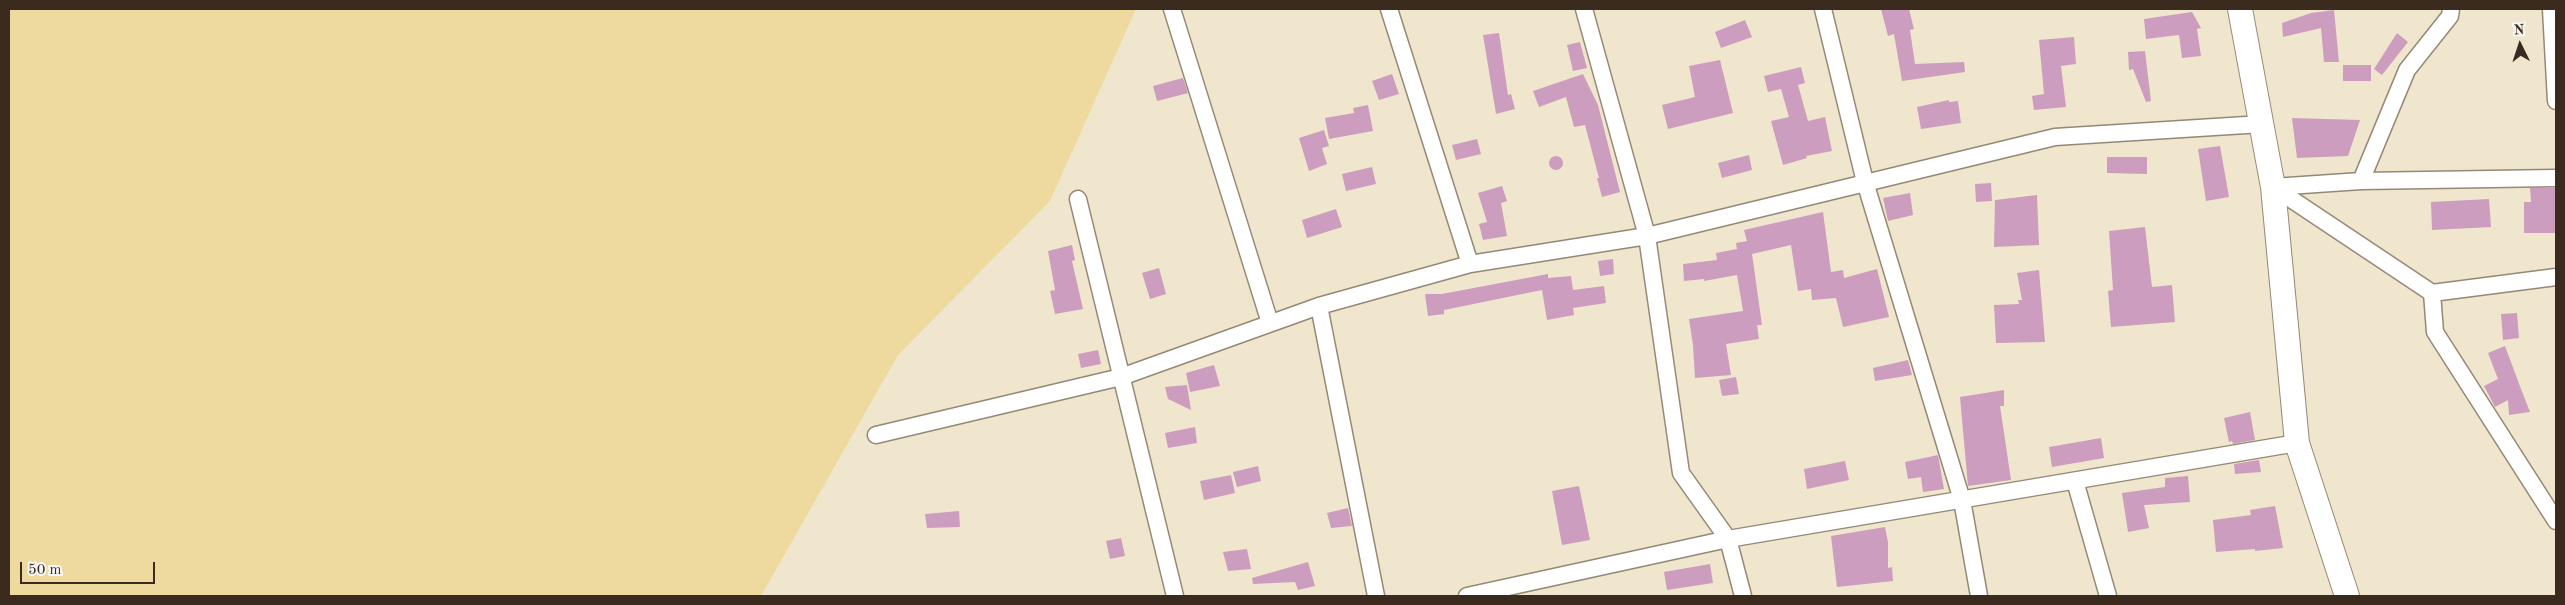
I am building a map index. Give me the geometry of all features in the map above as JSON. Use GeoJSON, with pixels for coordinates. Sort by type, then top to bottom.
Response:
{"type":"FeatureCollection","features":[{"type":"Feature","properties":{"kind":"main road"},"geometry":{"type":"LineString","coordinates":[[2240,9],[2273,187],[2297,443],[2347,596]]}},
{"type":"Feature","properties":{"kind":"street"},"geometry":{"type":"LineString","coordinates":[[1172,9],[1270,323]]}},
{"type":"Feature","properties":{"kind":"street"},"geometry":{"type":"LineString","coordinates":[[1389,9],[1470,264]]}},
{"type":"Feature","properties":{"kind":"street"},"geometry":{"type":"LineString","coordinates":[[1584,9],[1647,236],[1681,472],[1728,539],[1743,596]]}},
{"type":"Feature","properties":{"kind":"street"},"geometry":{"type":"LineString","coordinates":[[1823,9],[1865,182],[1962,500],[1979,596]]}},
{"type":"Feature","properties":{"kind":"street"},"geometry":{"type":"LineString","coordinates":[[2361,181],[2407,70],[2450,16],[2451,9]]}},
{"type":"Feature","properties":{"kind":"street"},"geometry":{"type":"LineString","coordinates":[[2551,9],[2556,101]]}},
{"type":"Feature","properties":{"kind":"street"},"geometry":{"type":"LineString","coordinates":[[876,435],[1122,376],[1319,306],[1470,264],[1647,236],[2055,137],[2262,124]]}},
{"type":"Feature","properties":{"kind":"street"},"geometry":{"type":"LineString","coordinates":[[2273,187],[2361,181],[2556,178]]}},
{"type":"Feature","properties":{"kind":"street"},"geometry":{"type":"LineString","coordinates":[[2273,187],[2432,293],[2556,277]]}},
{"type":"Feature","properties":{"kind":"street"},"geometry":{"type":"LineString","coordinates":[[1078,199],[1175,596]]}},
{"type":"Feature","properties":{"kind":"street"},"geometry":{"type":"LineString","coordinates":[[2432,293],[2435,332],[2556,521]]}},
{"type":"Feature","properties":{"kind":"street"},"geometry":{"type":"LineString","coordinates":[[1319,306],[1376,596]]}},
{"type":"Feature","properties":{"kind":"street"},"geometry":{"type":"LineString","coordinates":[[1467,596],[1728,539],[2297,443]]}},
{"type":"Feature","properties":{"kind":"street"},"geometry":{"type":"LineString","coordinates":[[2075,480],[2108,596]]}},
{"type":"Feature","properties":{"kind":"sand"},"geometry":{"type":"Polygon","coordinates":[[[9,9],[1136,9],[1050,201],[898,355],[761,596],[9,596],[9,9]]]}},
{"type":"Feature","properties":{"kind":"building"},"geometry":{"type":"Polygon","coordinates":[[[1881,9],[1909,9],[1914,29],[1910,30],[1915,64],[1964,62],[1965,72],[1902,81],[1894,34],[1888,36],[1881,9]]]}},
{"type":"Feature","properties":{"kind":"building"},"geometry":{"type":"Polygon","coordinates":[[[2334,10],[2339,62],[2324,62],[2321,28],[2283,37],[2282,23],[2311,13],[2334,10]]]}},
{"type":"Feature","properties":{"kind":"building"},"geometry":{"type":"Polygon","coordinates":[[[2192,12],[2201,28],[2197,29],[2201,56],[2182,58],[2179,35],[2146,39],[2144,19],[2192,12]]]}},
{"type":"Feature","properties":{"kind":"building"},"geometry":{"type":"Polygon","coordinates":[[[1745,20],[1752,37],[1721,48],[1715,32],[1745,20]]]}},
{"type":"Feature","properties":{"kind":"building"},"geometry":{"type":"Polygon","coordinates":[[[1499,33],[1508,95],[1511,94],[1515,109],[1496,114],[1483,35],[1499,33]]]}},
{"type":"Feature","properties":{"kind":"building"},"geometry":{"type":"Polygon","coordinates":[[[2397,33],[2408,42],[2382,75],[2374,69],[2397,33]]]}},
{"type":"Feature","properties":{"kind":"building"},"geometry":{"type":"Polygon","coordinates":[[[2074,37],[2076,64],[2061,66],[2066,107],[2034,110],[2032,96],[2044,94],[2039,40],[2074,37]]]}},
{"type":"Feature","properties":{"kind":"building"},"geometry":{"type":"Polygon","coordinates":[[[1580,42],[1587,68],[1573,71],[1567,45],[1580,42]]]}},
{"type":"Feature","properties":{"kind":"building"},"geometry":{"type":"Polygon","coordinates":[[[2145,51],[2151,101],[2146,102],[2133,69],[2129,70],[2128,52],[2145,51]]]}},
{"type":"Feature","properties":{"kind":"building"},"geometry":{"type":"Polygon","coordinates":[[[1720,60],[1733,113],[1668,129],[1662,105],[1695,97],[1689,66],[1720,60]]]}},
{"type":"Feature","properties":{"kind":"building"},"geometry":{"type":"Polygon","coordinates":[[[2343,65],[2371,65],[2371,81],[2343,81],[2343,65]]]}},
{"type":"Feature","properties":{"kind":"building"},"geometry":{"type":"Polygon","coordinates":[[[1801,67],[1805,83],[1798,85],[1808,121],[1825,117],[1832,151],[1806,156],[1807,158],[1783,165],[1771,121],[1789,117],[1781,89],[1768,92],[1764,76],[1801,67]]]}},
{"type":"Feature","properties":{"kind":"building"},"geometry":{"type":"Polygon","coordinates":[[[1392,74],[1399,94],[1379,100],[1372,81],[1392,74]]]}},
{"type":"Feature","properties":{"kind":"building"},"geometry":{"type":"Polygon","coordinates":[[[1583,74],[1598,105],[1620,192],[1602,197],[1585,125],[1574,127],[1566,97],[1539,107],[1533,91],[1583,74]]]}},
{"type":"Feature","properties":{"kind":"building"},"geometry":{"type":"Polygon","coordinates":[[[1183,78],[1188,93],[1157,101],[1153,86],[1183,78]]]}},
{"type":"Feature","properties":{"kind":"building"},"geometry":{"type":"Polygon","coordinates":[[[1949,100],[1949,102],[1958,101],[1961,123],[1921,129],[1917,107],[1949,100]]]}},
{"type":"Feature","properties":{"kind":"building"},"geometry":{"type":"Polygon","coordinates":[[[1368,105],[1373,131],[1329,139],[1325,118],[1354,113],[1353,108],[1368,105]]]}},
{"type":"Feature","properties":{"kind":"building"},"geometry":{"type":"Polygon","coordinates":[[[2292,118],[2360,120],[2348,156],[2297,158],[2292,118]]]}},
{"type":"Feature","properties":{"kind":"building"},"geometry":{"type":"Polygon","coordinates":[[[1324,130],[1329,146],[1322,148],[1327,164],[1309,171],[1299,138],[1324,130]]]}},
{"type":"Feature","properties":{"kind":"building"},"geometry":{"type":"Polygon","coordinates":[[[1477,139],[1481,154],[1456,160],[1452,145],[1477,139]]]}},
{"type":"Feature","properties":{"kind":"building"},"geometry":{"type":"Polygon","coordinates":[[[2220,146],[2229,197],[2206,201],[2198,149],[2220,146]]]}},
{"type":"Feature","properties":{"kind":"building"},"geometry":{"type":"Polygon","coordinates":[[[1749,155],[1752,170],[1722,178],[1718,163],[1749,155]]]}},
{"type":"Feature","properties":{"kind":"building"},"geometry":{"type":"Polygon","coordinates":[[[1553,156],[1559,156],[1563,163],[1559,170],[1553,170],[1549,166],[1549,160],[1553,156]]]}},
{"type":"Feature","properties":{"kind":"building"},"geometry":{"type":"Polygon","coordinates":[[[2107,157],[2147,157],[2147,174],[2107,173],[2107,157]]]}},
{"type":"Feature","properties":{"kind":"building"},"geometry":{"type":"Polygon","coordinates":[[[1372,167],[1376,184],[1346,191],[1342,174],[1372,167]]]}},
{"type":"Feature","properties":{"kind":"building"},"geometry":{"type":"Polygon","coordinates":[[[1991,183],[1992,201],[1976,202],[1975,184],[1991,183]]]}},
{"type":"Feature","properties":{"kind":"building"},"geometry":{"type":"Polygon","coordinates":[[[1502,186],[1507,201],[1501,203],[1507,236],[1483,240],[1479,224],[1487,222],[1478,193],[1502,186]]]}},
{"type":"Feature","properties":{"kind":"building"},"geometry":{"type":"Polygon","coordinates":[[[2530,188],[2556,188],[2556,233],[2524,233],[2524,202],[2531,202],[2530,188]]]}},
{"type":"Feature","properties":{"kind":"building"},"geometry":{"type":"Polygon","coordinates":[[[1910,193],[1913,215],[1888,221],[1883,198],[1910,193]]]}},
{"type":"Feature","properties":{"kind":"building"},"geometry":{"type":"Polygon","coordinates":[[[2037,195],[2039,245],[1994,247],[1995,200],[2037,195]]]}},
{"type":"Feature","properties":{"kind":"building"},"geometry":{"type":"Polygon","coordinates":[[[2489,199],[2491,227],[2432,230],[2431,202],[2489,199]]]}},
{"type":"Feature","properties":{"kind":"building"},"geometry":{"type":"Polygon","coordinates":[[[1336,209],[1342,227],[1307,238],[1302,220],[1336,209]]]}},
{"type":"Feature","properties":{"kind":"building"},"geometry":{"type":"Polygon","coordinates":[[[1823,212],[1831,272],[1843,270],[1844,278],[1877,269],[1889,317],[1843,327],[1836,298],[1812,300],[1811,289],[1798,291],[1791,245],[1752,254],[1762,325],[1757,325],[1759,339],[1726,344],[1731,375],[1695,378],[1689,319],[1743,311],[1737,275],[1704,281],[1704,279],[1684,281],[1683,264],[1717,260],[1716,253],[1737,249],[1736,243],[1747,241],[1744,230],[1823,212]]]}},
{"type":"Feature","properties":{"kind":"building"},"geometry":{"type":"Polygon","coordinates":[[[2145,227],[2152,287],[2172,285],[2175,322],[2111,327],[2108,291],[2113,290],[2109,231],[2145,227]]]}},
{"type":"Feature","properties":{"kind":"building"},"geometry":{"type":"Polygon","coordinates":[[[1072,245],[1075,260],[1072,261],[1083,309],[1055,314],[1050,291],[1055,290],[1048,251],[1072,245]]]}},
{"type":"Feature","properties":{"kind":"building"},"geometry":{"type":"Polygon","coordinates":[[[1613,259],[1614,274],[1600,276],[1598,261],[1613,259]]]}},
{"type":"Feature","properties":{"kind":"building"},"geometry":{"type":"Polygon","coordinates":[[[1159,268],[1166,294],[1150,299],[1142,273],[1159,268]]]}},
{"type":"Feature","properties":{"kind":"building"},"geometry":{"type":"Polygon","coordinates":[[[2039,270],[2045,342],[1996,343],[1994,305],[2019,304],[2018,300],[2022,300],[2017,273],[2039,270]]]}},
{"type":"Feature","properties":{"kind":"building"},"geometry":{"type":"Polygon","coordinates":[[[1548,274],[1548,278],[1571,276],[1573,290],[1604,286],[1606,303],[1573,308],[1574,315],[1547,320],[1542,290],[1444,310],[1444,314],[1428,316],[1425,294],[1442,294],[1548,274]]]}},
{"type":"Feature","properties":{"kind":"building"},"geometry":{"type":"Polygon","coordinates":[[[2517,313],[2519,338],[2503,340],[2501,314],[2517,313]]]}},
{"type":"Feature","properties":{"kind":"building"},"geometry":{"type":"Polygon","coordinates":[[[2505,346],[2530,412],[2509,415],[2508,400],[2495,407],[2484,386],[2498,379],[2488,353],[2505,346]]]}},
{"type":"Feature","properties":{"kind":"building"},"geometry":{"type":"Polygon","coordinates":[[[1098,350],[1101,364],[1081,368],[1078,354],[1098,350]]]}},
{"type":"Feature","properties":{"kind":"building"},"geometry":{"type":"Polygon","coordinates":[[[1908,360],[1912,375],[1875,381],[1873,368],[1908,360]]]}},
{"type":"Feature","properties":{"kind":"building"},"geometry":{"type":"Polygon","coordinates":[[[1214,365],[1220,386],[1190,392],[1186,373],[1214,365]]]}},
{"type":"Feature","properties":{"kind":"building"},"geometry":{"type":"Polygon","coordinates":[[[1736,377],[1739,394],[1722,396],[1719,380],[1736,377]]]}},
{"type":"Feature","properties":{"kind":"building"},"geometry":{"type":"Polygon","coordinates":[[[1187,385],[1191,410],[1168,399],[1165,387],[1187,385]]]}},
{"type":"Feature","properties":{"kind":"building"},"geometry":{"type":"Polygon","coordinates":[[[2004,390],[2004,406],[2000,406],[2011,480],[1968,486],[1960,397],[2004,390]]]}},
{"type":"Feature","properties":{"kind":"building"},"geometry":{"type":"Polygon","coordinates":[[[2250,412],[2255,440],[2233,444],[2232,441],[2229,442],[2224,418],[2250,412]]]}},
{"type":"Feature","properties":{"kind":"building"},"geometry":{"type":"Polygon","coordinates":[[[1195,427],[1197,443],[1168,448],[1165,433],[1195,427]]]}},
{"type":"Feature","properties":{"kind":"building"},"geometry":{"type":"Polygon","coordinates":[[[2101,438],[2104,458],[2052,467],[2049,447],[2101,438]]]}},
{"type":"Feature","properties":{"kind":"building"},"geometry":{"type":"Polygon","coordinates":[[[1938,455],[1944,489],[1923,492],[1921,477],[1908,479],[1905,462],[1938,455]]]}},
{"type":"Feature","properties":{"kind":"building"},"geometry":{"type":"Polygon","coordinates":[[[2259,460],[2261,472],[2235,474],[2234,464],[2259,460]]]}},
{"type":"Feature","properties":{"kind":"building"},"geometry":{"type":"Polygon","coordinates":[[[1845,461],[1849,480],[1807,489],[1804,469],[1845,461]]]}},
{"type":"Feature","properties":{"kind":"building"},"geometry":{"type":"Polygon","coordinates":[[[1258,466],[1261,481],[1237,487],[1233,472],[1258,466]]]}},
{"type":"Feature","properties":{"kind":"building"},"geometry":{"type":"Polygon","coordinates":[[[1231,475],[1235,493],[1204,500],[1200,481],[1231,475]]]}},
{"type":"Feature","properties":{"kind":"building"},"geometry":{"type":"Polygon","coordinates":[[[2188,476],[2190,502],[2144,505],[2149,528],[2128,532],[2122,493],[2165,487],[2165,478],[2188,476]]]}},
{"type":"Feature","properties":{"kind":"building"},"geometry":{"type":"Polygon","coordinates":[[[1579,486],[1590,540],[1562,545],[1552,491],[1579,486]]]}},
{"type":"Feature","properties":{"kind":"building"},"geometry":{"type":"Polygon","coordinates":[[[2275,506],[2283,548],[2216,552],[2213,520],[2251,515],[2250,510],[2275,506]]]}},
{"type":"Feature","properties":{"kind":"building"},"geometry":{"type":"Polygon","coordinates":[[[1348,508],[1352,526],[1331,528],[1327,513],[1348,508]]]}},
{"type":"Feature","properties":{"kind":"building"},"geometry":{"type":"Polygon","coordinates":[[[959,511],[960,527],[927,528],[925,514],[959,511]]]}},
{"type":"Feature","properties":{"kind":"building"},"geometry":{"type":"Polygon","coordinates":[[[1885,527],[1888,542],[1888,568],[1892,567],[1893,581],[1837,587],[1831,536],[1885,527]]]}},
{"type":"Feature","properties":{"kind":"building"},"geometry":{"type":"Polygon","coordinates":[[[1121,538],[1125,556],[1110,559],[1106,541],[1121,538]]]}},
{"type":"Feature","properties":{"kind":"building"},"geometry":{"type":"Polygon","coordinates":[[[1247,549],[1251,569],[1228,571],[1223,552],[1247,549]]]}},
{"type":"Feature","properties":{"kind":"building"},"geometry":{"type":"Polygon","coordinates":[[[1308,562],[1315,586],[1298,590],[1295,582],[1253,584],[1252,578],[1308,562]]]}},
{"type":"Feature","properties":{"kind":"building"},"geometry":{"type":"Polygon","coordinates":[[[1710,564],[1713,583],[1667,590],[1664,572],[1710,564]]]}}]}
